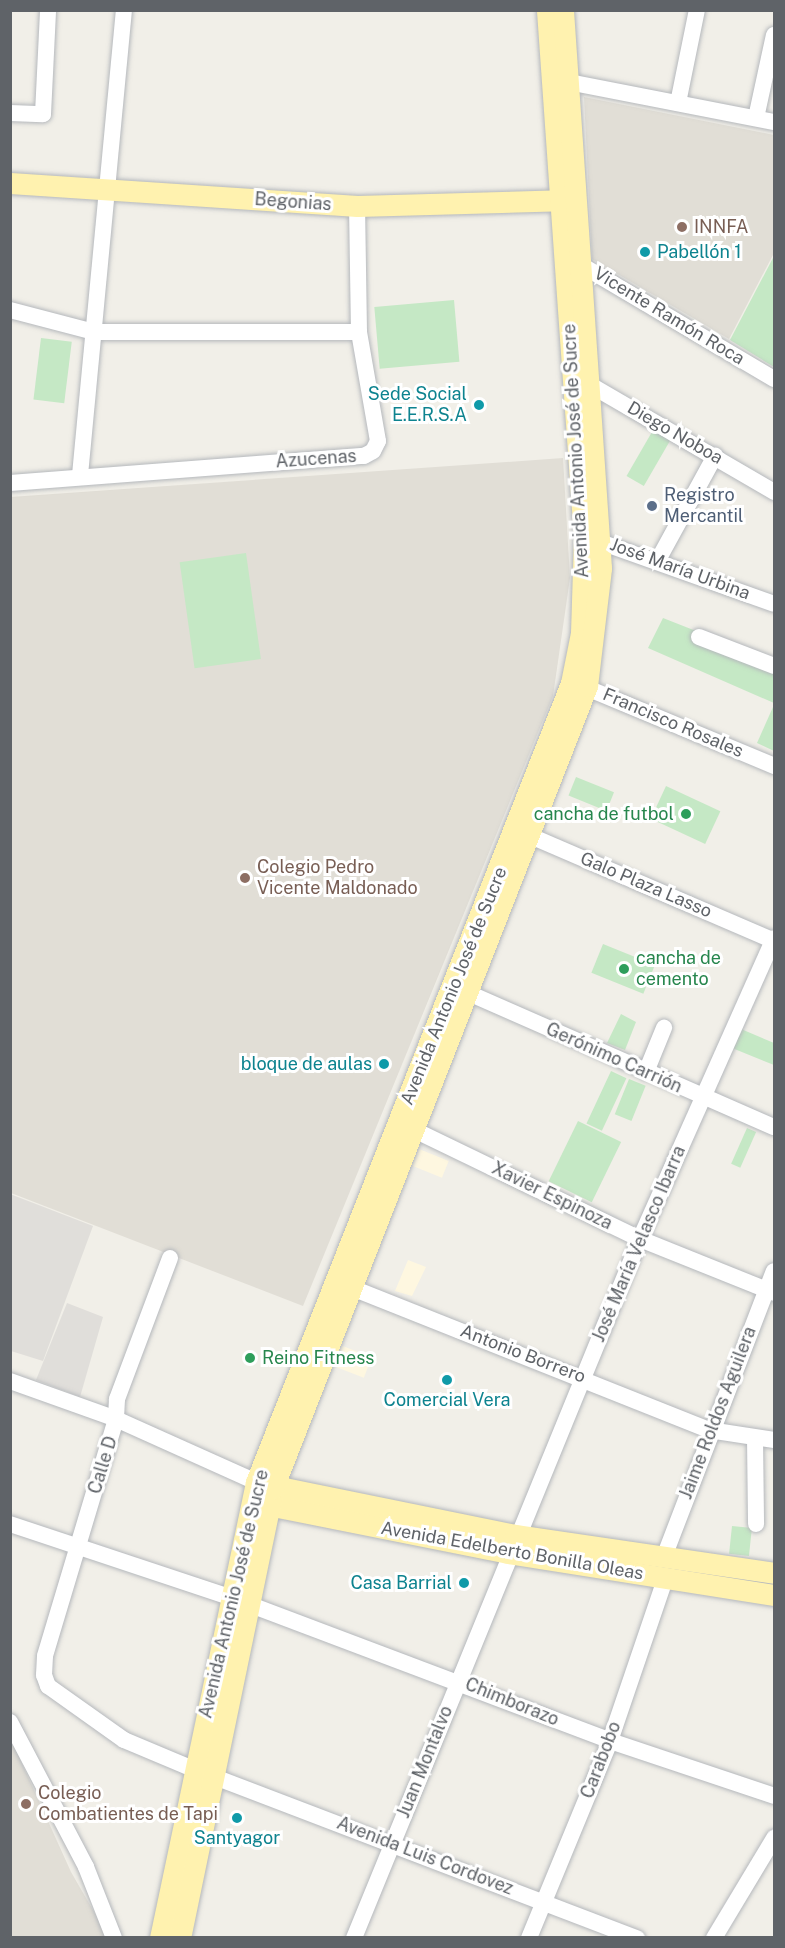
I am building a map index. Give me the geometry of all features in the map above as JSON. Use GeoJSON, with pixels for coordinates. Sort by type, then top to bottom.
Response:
{"type":"FeatureCollection","features":[{"type":"Feature","properties":{"kind":"main road","name":"Avenida Antonio José de Sucre"},"geometry":{"type":"LineString","coordinates":[[163,1937],[203,1773],[262,1494],[524,833],[579,684],[581,633],[592,538],[567,200],[547,10]]}},
{"type":"Feature","properties":{"kind":"main road","name":"Avenida Antonio José de Sucre"},"geometry":{"type":"LineString","coordinates":[[563,10],[568,82],[567,200]]}},
{"type":"Feature","properties":{"kind":"main road","name":"Begonias"},"geometry":{"type":"LineString","coordinates":[[10,183],[357,206],[567,200]]}},
{"type":"Feature","properties":{"kind":"main road","name":"Avenida Edelberto Bonilla Oleas"},"geometry":{"type":"LineString","coordinates":[[262,1494],[512,1544],[665,1579],[774,1595]]}},
{"type":"Feature","properties":{"kind":"main road","name":"Avenida Edelberto Bonilla Oleas"},"geometry":{"type":"LineString","coordinates":[[512,1544],[664,1557],[774,1573]]}},
{"type":"Feature","properties":{"kind":"street"},"geometry":{"type":"LineString","coordinates":[[10,113],[43,114],[48,10]]}},
{"type":"Feature","properties":{"kind":"street"},"geometry":{"type":"LineString","coordinates":[[80,475],[124,10]]}},
{"type":"Feature","properties":{"kind":"street"},"geometry":{"type":"LineString","coordinates":[[678,103],[697,10]]}},
{"type":"Feature","properties":{"kind":"street"},"geometry":{"type":"LineString","coordinates":[[756,118],[774,35]]}},
{"type":"Feature","properties":{"kind":"street"},"geometry":{"type":"LineString","coordinates":[[568,82],[774,122]]}},
{"type":"Feature","properties":{"kind":"street","name":"Azucenas"},"geometry":{"type":"LineString","coordinates":[[10,483],[80,475],[364,456],[378,441],[359,332],[357,206]]}},
{"type":"Feature","properties":{"kind":"street","name":"Vicente Ramón Roca"},"geometry":{"type":"LineString","coordinates":[[572,260],[774,379]]}},
{"type":"Feature","properties":{"kind":"street"},"geometry":{"type":"LineString","coordinates":[[10,310],[94,332],[359,332]]}},
{"type":"Feature","properties":{"kind":"street","name":"Diego Noboa"},"geometry":{"type":"LineString","coordinates":[[582,380],[774,492]]}},
{"type":"Feature","properties":{"kind":"street"},"geometry":{"type":"LineString","coordinates":[[658,560],[715,456]]}},
{"type":"Feature","properties":{"kind":"street","name":"José María Urbina"},"geometry":{"type":"LineString","coordinates":[[592,538],[658,560],[774,604]]}},
{"type":"Feature","properties":{"kind":"street"},"geometry":{"type":"LineString","coordinates":[[699,637],[774,666]]}},
{"type":"Feature","properties":{"kind":"street","name":"Francisco Rosales"},"geometry":{"type":"LineString","coordinates":[[579,684],[774,766]]}},
{"type":"Feature","properties":{"kind":"street","name":"Galo Plaza Lasso"},"geometry":{"type":"LineString","coordinates":[[524,833],[774,940]]}},
{"type":"Feature","properties":{"kind":"street","name":"José María Velasco Ibarra"},"geometry":{"type":"LineString","coordinates":[[512,1544],[640,1239],[774,940]]}},
{"type":"Feature","properties":{"kind":"street","name":"Gerónimo Carrión"},"geometry":{"type":"LineString","coordinates":[[461,990],[774,1127]]}},
{"type":"Feature","properties":{"kind":"street"},"geometry":{"type":"LineString","coordinates":[[646,1072],[664,1028]]}},
{"type":"Feature","properties":{"kind":"street","name":"Xavier Espinoza"},"geometry":{"type":"LineString","coordinates":[[406,1126],[640,1239],[770,1292]]}},
{"type":"Feature","properties":{"kind":"street","name":"Calle D"},"geometry":{"type":"LineString","coordinates":[[44,1675],[45,1656],[116,1419],[117,1399],[170,1258]]}},
{"type":"Feature","properties":{"kind":"street","name":"Jaime Roldos Aguilera"},"geometry":{"type":"LineString","coordinates":[[664,1557],[709,1430],[770,1292],[774,1271]]}},
{"type":"Feature","properties":{"kind":"street","name":"Antonio Borrero"},"geometry":{"type":"LineString","coordinates":[[343,1285],[582,1377],[709,1430],[774,1440]]}},
{"type":"Feature","properties":{"kind":"street"},"geometry":{"type":"LineString","coordinates":[[10,1381],[116,1419],[226,1468],[262,1494]]}},
{"type":"Feature","properties":{"kind":"street"},"geometry":{"type":"LineString","coordinates":[[755,1438],[756,1524]]}},
{"type":"Feature","properties":{"kind":"street","name":"Chimborazo"},"geometry":{"type":"LineString","coordinates":[[10,1524],[79,1545],[241,1601],[458,1680],[610,1741],[774,1796]]}},
{"type":"Feature","properties":{"kind":"street","name":"Juan Montalvo"},"geometry":{"type":"LineString","coordinates":[[354,1938],[512,1544]]}},
{"type":"Feature","properties":{"kind":"street","name":"Carabobo"},"geometry":{"type":"LineString","coordinates":[[529,1938],[610,1741],[665,1579]]}},
{"type":"Feature","properties":{"kind":"street","name":"Avenida Luis Cordovez"},"geometry":{"type":"LineString","coordinates":[[44,1675],[48,1686],[124,1740],[203,1773],[392,1842],[637,1938]]}},
{"type":"Feature","properties":{"kind":"street"},"geometry":{"type":"LineString","coordinates":[[10,1722],[86,1867],[114,1938]]}},
{"type":"Feature","properties":{"kind":"street"},"geometry":{"type":"LineString","coordinates":[[714,1938],[774,1838]]}},
{"type":"Feature","properties":{"kind":"shaded area","name":"INNFA"},"geometry":{"type":"Polygon","coordinates":[[[584,97],[774,135],[774,253],[729,339],[592,259],[584,97]]]}},
{"type":"Feature","properties":{"kind":"shaded area","name":"Colegio Pedro Vicente Maldonado"},"geometry":{"type":"Polygon","coordinates":[[[563,458],[570,578],[553,696],[303,1306],[11,1193],[10,497],[563,458]]]}},
{"type":"Feature","properties":{"kind":"shaded area"},"geometry":{"type":"Polygon","coordinates":[[[419,1149],[449,1161],[442,1178],[412,1166],[419,1149]]]}},
{"type":"Feature","properties":{"kind":"shaded area"},"geometry":{"type":"Polygon","coordinates":[[[10,1194],[93,1226],[43,1361],[11,1351],[10,1194]]]}},
{"type":"Feature","properties":{"kind":"shaded area"},"geometry":{"type":"Polygon","coordinates":[[[408,1260],[426,1267],[412,1296],[395,1291],[408,1260]]]}},
{"type":"Feature","properties":{"kind":"shaded area"},"geometry":{"type":"Polygon","coordinates":[[[67,1303],[103,1317],[80,1397],[36,1380],[67,1303]]]}},
{"type":"Feature","properties":{"kind":"shaded area"},"geometry":{"type":"Polygon","coordinates":[[[340,1345],[372,1357],[364,1378],[332,1366],[340,1345]]]}},
{"type":"Feature","properties":{"kind":"shaded area","name":"Colegio Combatientes de Tapi"},"geometry":{"type":"Polygon","coordinates":[[[10,1737],[71,1872],[105,1931],[104,1937],[11,1937],[10,1737]]]}},
{"type":"Feature","properties":{"kind":"green space"},"geometry":{"type":"Polygon","coordinates":[[[774,256],[774,367],[730,340],[774,256]]]}},
{"type":"Feature","properties":{"kind":"green space"},"geometry":{"type":"Polygon","coordinates":[[[454,300],[459,362],[380,369],[374,307],[454,300]]]}},
{"type":"Feature","properties":{"kind":"green space"},"geometry":{"type":"Polygon","coordinates":[[[41,338],[72,342],[64,403],[33,400],[41,338]]]}},
{"type":"Feature","properties":{"kind":"green space"},"geometry":{"type":"Polygon","coordinates":[[[656,425],[673,435],[644,486],[626,476],[656,425]]]}},
{"type":"Feature","properties":{"kind":"green space"},"geometry":{"type":"Polygon","coordinates":[[[246,553],[261,659],[195,668],[180,562],[246,553]]]}},
{"type":"Feature","properties":{"kind":"green space"},"geometry":{"type":"Polygon","coordinates":[[[663,618],[696,631],[692,641],[774,672],[774,703],[648,648],[663,618]]]}},
{"type":"Feature","properties":{"kind":"green space"},"geometry":{"type":"Polygon","coordinates":[[[774,708],[774,751],[757,743],[774,708]]]}},
{"type":"Feature","properties":{"kind":"green space"},"geometry":{"type":"Polygon","coordinates":[[[576,777],[614,792],[607,811],[569,796],[576,777]]]}},
{"type":"Feature","properties":{"kind":"green space","name":"cancha de futbol"},"geometry":{"type":"Polygon","coordinates":[[[666,786],[720,811],[705,844],[651,819],[666,786]]]}},
{"type":"Feature","properties":{"kind":"green space","name":"cancha de cemento"},"geometry":{"type":"Polygon","coordinates":[[[603,944],[655,965],[643,994],[591,973],[603,944]]]}},
{"type":"Feature","properties":{"kind":"green space"},"geometry":{"type":"Polygon","coordinates":[[[621,1014],[636,1022],[625,1050],[607,1043],[621,1014]]]}},
{"type":"Feature","properties":{"kind":"green space"},"geometry":{"type":"Polygon","coordinates":[[[741,1029],[774,1043],[774,1065],[732,1048],[741,1029]]]}},
{"type":"Feature","properties":{"kind":"green space"},"geometry":{"type":"Polygon","coordinates":[[[611,1071],[626,1078],[602,1131],[586,1124],[611,1071]]]}},
{"type":"Feature","properties":{"kind":"green space"},"geometry":{"type":"Polygon","coordinates":[[[629,1079],[646,1086],[631,1121],[615,1114],[629,1079]]]}},
{"type":"Feature","properties":{"kind":"green space"},"geometry":{"type":"Polygon","coordinates":[[[578,1121],[621,1142],[592,1202],[549,1181],[578,1121]]]}},
{"type":"Feature","properties":{"kind":"green space"},"geometry":{"type":"Polygon","coordinates":[[[747,1128],[756,1132],[740,1168],[731,1164],[747,1128]]]}},
{"type":"Feature","properties":{"kind":"green space"},"geometry":{"type":"Polygon","coordinates":[[[732,1526],[752,1528],[749,1556],[729,1554],[732,1526]]]}},
{"type":"Feature","properties":{"kind":"place","name":"INNFA"},"geometry":{"type":"Point","coordinates":[682,227]}},
{"type":"Feature","properties":{"kind":"place","name":"Pabellón 1"},"geometry":{"type":"Point","coordinates":[645,252]}},
{"type":"Feature","properties":{"kind":"place","name":"Sede Social E.E.R.S.A"},"geometry":{"type":"Point","coordinates":[479,405]}},
{"type":"Feature","properties":{"kind":"place","name":"Registro Mercantil"},"geometry":{"type":"Point","coordinates":[652,506]}},
{"type":"Feature","properties":{"kind":"place","name":"cancha de futbol"},"geometry":{"type":"Point","coordinates":[686,814]}},
{"type":"Feature","properties":{"kind":"place","name":"Colegio Pedro Vicente Maldonado"},"geometry":{"type":"Point","coordinates":[245,878]}},
{"type":"Feature","properties":{"kind":"place","name":"cancha de cemento"},"geometry":{"type":"Point","coordinates":[624,969]}},
{"type":"Feature","properties":{"kind":"place","name":"bloque de aulas"},"geometry":{"type":"Point","coordinates":[384,1064]}},
{"type":"Feature","properties":{"kind":"place","name":"Reino Fitness"},"geometry":{"type":"Point","coordinates":[250,1358]}},
{"type":"Feature","properties":{"kind":"place","name":"Comercial Vera"},"geometry":{"type":"Point","coordinates":[447,1380]}},
{"type":"Feature","properties":{"kind":"place","name":"Casa Barrial"},"geometry":{"type":"Point","coordinates":[464,1583]}},
{"type":"Feature","properties":{"kind":"place","name":"Colegio Combatientes de Tapi"},"geometry":{"type":"Point","coordinates":[26,1804]}},
{"type":"Feature","properties":{"kind":"place","name":"Santyagor"},"geometry":{"type":"Point","coordinates":[237,1818]}}]}
